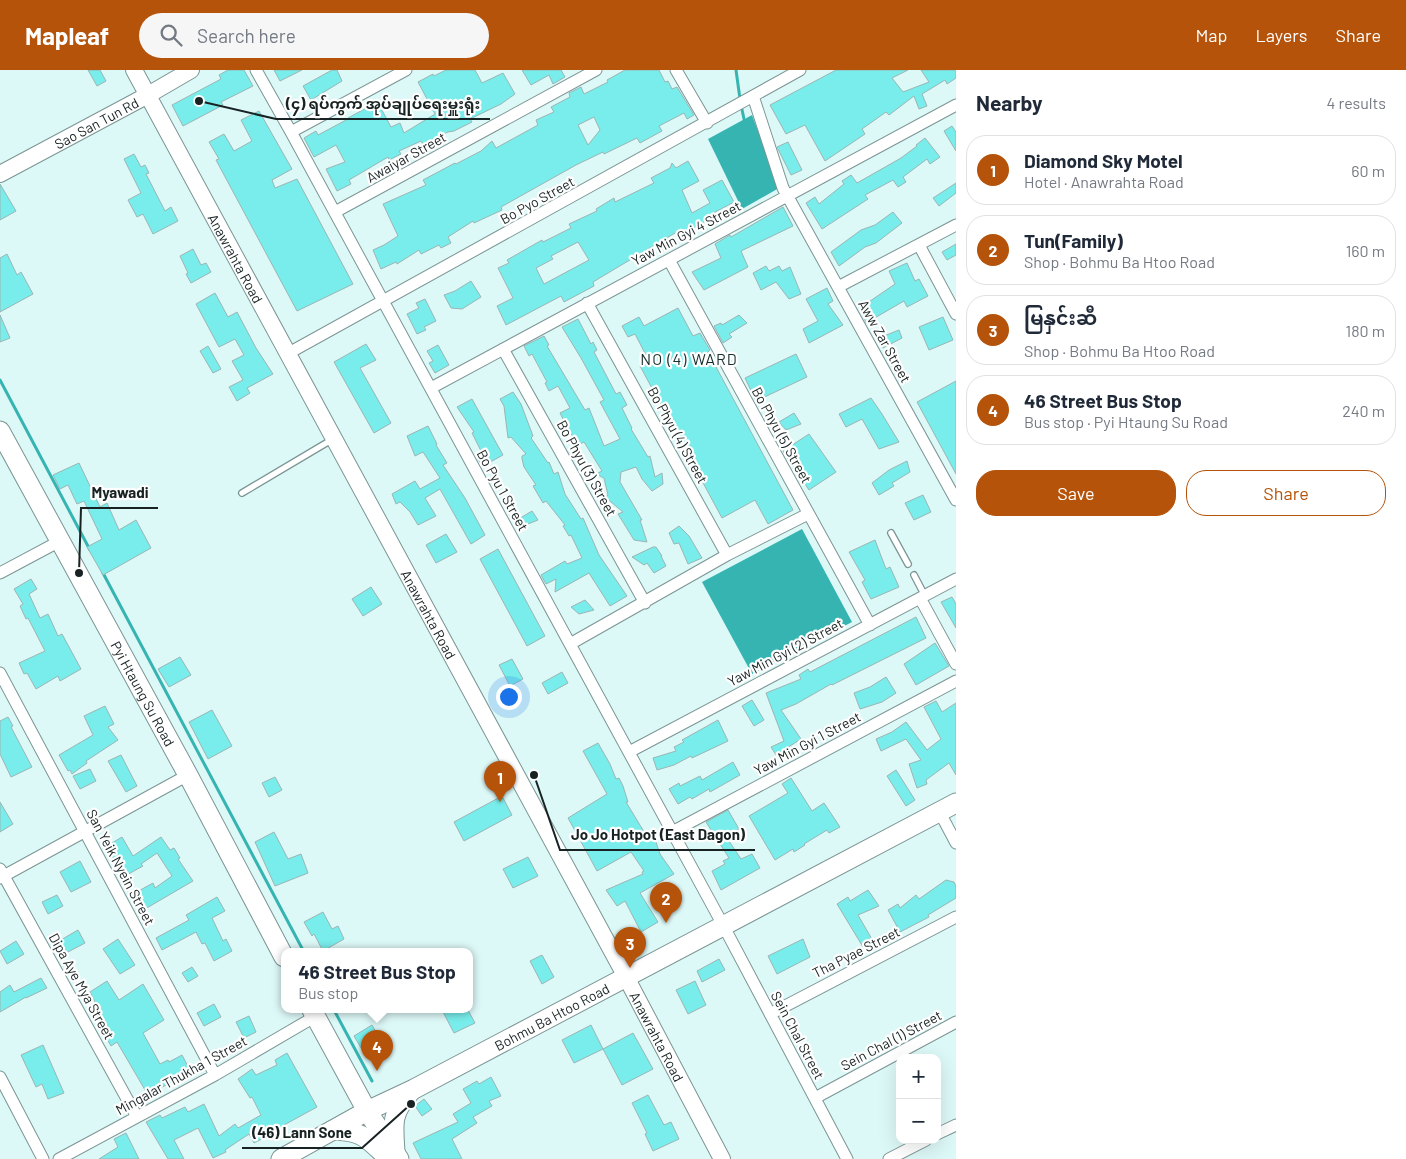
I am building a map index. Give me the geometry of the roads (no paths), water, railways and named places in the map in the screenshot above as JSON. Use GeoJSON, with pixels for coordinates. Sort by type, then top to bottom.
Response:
{"type":"FeatureCollection","features":[{"type":"Feature","properties":{"kind":"main road","name":"Anawrahta Road"},"geometry":{"type":"LineString","coordinates":[[134,70],[626,977],[722,1159]]}},
{"type":"Feature","properties":{"kind":"main road","name":"Sao San Tun Rd"},"geometry":{"type":"LineString","coordinates":[[0,174],[191,70]]}},
{"type":"Feature","properties":{"kind":"main road","name":"Pyi Htaung Su Road"},"geometry":{"type":"LineString","coordinates":[[0,431],[188,775],[281,951]]}},
{"type":"Feature","properties":{"kind":"main road","name":"Bohmu Ba Htoo Road"},"geometry":{"type":"LineString","coordinates":[[281,1159],[367,1111],[414,1089],[956,802]]}},
{"type":"Feature","properties":{"kind":"main road"},"geometry":{"type":"LineString","coordinates":[[314,1013],[392,1157]]}},
{"type":"Feature","properties":{"kind":"main road"},"geometry":{"type":"LineString","coordinates":[[348,1077],[363,1090],[375,1095],[388,1096],[414,1089]]}},
{"type":"Feature","properties":{"kind":"main road"},"geometry":{"type":"LineString","coordinates":[[348,1077],[345,1109],[333,1130],[357,1132],[368,1138],[392,1157]]}},
{"type":"Feature","properties":{"kind":"main road"},"geometry":{"type":"LineString","coordinates":[[392,1157],[393,1123],[398,1108],[414,1089]]}},
{"type":"Feature","properties":{"kind":"street","name":"Bo Pyu 1 Street"},"geometry":{"type":"LineString","coordinates":[[256,70],[384,301],[723,925]]}},
{"type":"Feature","properties":{"kind":"street"},"geometry":{"type":"LineString","coordinates":[[291,132],[406,70]]}},
{"type":"Feature","properties":{"kind":"street","name":"Awaiyar Street"},"geometry":{"type":"LineString","coordinates":[[335,212],[596,70]]}},
{"type":"Feature","properties":{"kind":"street"},"geometry":{"type":"LineString","coordinates":[[676,70],[707,123]]}},
{"type":"Feature","properties":{"kind":"street","name":"Bo Pyo Street"},"geometry":{"type":"LineString","coordinates":[[287,354],[800,70]]}},
{"type":"Feature","properties":{"kind":"street","name":"Aww Zar Street"},"geometry":{"type":"LineString","coordinates":[[753,96],[778,176],[787,196],[956,500]]}},
{"type":"Feature","properties":{"kind":"street","name":"Yaw Min Gyi 4 Street"},"geometry":{"type":"LineString","coordinates":[[431,388],[956,105]]}},
{"type":"Feature","properties":{"kind":"street"},"geometry":{"type":"LineString","coordinates":[[838,287],[956,225]]}},
{"type":"Feature","properties":{"kind":"street"},"geometry":{"type":"LineString","coordinates":[[919,245],[956,314]]}},
{"type":"Feature","properties":{"kind":"street","name":"Bo Phyu (5) Street"},"geometry":{"type":"LineString","coordinates":[[669,260],[870,625]]}},
{"type":"Feature","properties":{"kind":"street","name":"Bo Phyu (4) Street"},"geometry":{"type":"LineString","coordinates":[[587,304],[728,555]]}},
{"type":"Feature","properties":{"kind":"street","name":"Bo Phyu (3) Street"},"geometry":{"type":"LineString","coordinates":[[503,349],[645,603]]}},
{"type":"Feature","properties":{"kind":"street"},"geometry":{"type":"LineString","coordinates":[[570,644],[728,555],[808,514]]}},
{"type":"Feature","properties":{"kind":"street"},"geometry":{"type":"LineString","coordinates":[[0,573],[60,541]]}},
{"type":"Feature","properties":{"kind":"street","name":"Yaw Min Gyi (2) Street"},"geometry":{"type":"LineString","coordinates":[[629,752],[956,579]]}},
{"type":"Feature","properties":{"kind":"street"},"geometry":{"type":"LineString","coordinates":[[922,597],[956,664]]}},
{"type":"Feature","properties":{"kind":"street","name":"San Yeik Nyein Street"},"geometry":{"type":"LineString","coordinates":[[0,673],[215,1075]]}},
{"type":"Feature","properties":{"kind":"street","name":"Yaw Min Gyi 1 Street"},"geometry":{"type":"LineString","coordinates":[[672,832],[956,681]]}},
{"type":"Feature","properties":{"kind":"street"},"geometry":{"type":"LineString","coordinates":[[1,875],[188,775]]}},
{"type":"Feature","properties":{"kind":"street"},"geometry":{"type":"LineString","coordinates":[[939,811],[956,842]]}},
{"type":"Feature","properties":{"kind":"street","name":"Dipa Aye Mya Street"},"geometry":{"type":"LineString","coordinates":[[1,875],[137,1117]]}},
{"type":"Feature","properties":{"kind":"street","name":"Tha Pyae Street"},"geometry":{"type":"LineString","coordinates":[[770,1014],[956,917]]}},
{"type":"Feature","properties":{"kind":"street","name":"Sein Chal Street"},"geometry":{"type":"LineString","coordinates":[[723,925],[847,1159]]}},
{"type":"Feature","properties":{"kind":"street","name":"Mingalar Thukha 1 Street"},"geometry":{"type":"LineString","coordinates":[[59,1159],[215,1075],[314,1013]]}},
{"type":"Feature","properties":{"kind":"street","name":"Sein Chal (1) Street"},"geometry":{"type":"LineString","coordinates":[[815,1098],[956,1022]]}},
{"type":"Feature","properties":{"kind":"street"},"geometry":{"type":"LineString","coordinates":[[1,1083],[43,1159]]}},
{"type":"Feature","properties":{"kind":"street"},"geometry":{"type":"LineString","coordinates":[[941,1132],[956,1124]]}},
{"type":"Feature","properties":{"kind":"street"},"geometry":{"type":"LineString","coordinates":[[890,1159],[918,1144]]}},
{"type":"Feature","properties":{"kind":"lane"},"geometry":{"type":"LineString","coordinates":[[242,493],[333,439]]}},
{"type":"Feature","properties":{"kind":"lane"},"geometry":{"type":"LineString","coordinates":[[891,533],[908,564]]}},
{"type":"Feature","properties":{"kind":"lane"},"geometry":{"type":"LineString","coordinates":[[914,575],[922,597]]}},
{"type":"Feature","properties":{"kind":"water"},"geometry":{"type":"Polygon","coordinates":[[[752,115],[779,188],[742,209],[708,139],[752,115]]]}},
{"type":"Feature","properties":{"kind":"water"},"geometry":{"type":"Polygon","coordinates":[[[802,529],[852,622],[752,674],[702,582],[802,529]]]}},
{"type":"Feature","properties":{"kind":"waterway"},"geometry":{"type":"LineString","coordinates":[[736,70],[740,99]]}},
{"type":"Feature","properties":{"kind":"waterway"},"geometry":{"type":"LineString","coordinates":[[741,105],[744,119]]}},
{"type":"Feature","properties":{"kind":"waterway"},"geometry":{"type":"LineString","coordinates":[[0,380],[90,550]]}},
{"type":"Feature","properties":{"kind":"waterway"},"geometry":{"type":"LineString","coordinates":[[103,573],[302,948]]}},
{"type":"Feature","properties":{"kind":"waterway"},"geometry":{"type":"LineString","coordinates":[[336,1013],[372,1081]]}},
{"type":"Feature","properties":{"kind":"place","name":"(၄) ရပ်ကွက် အုပ်ချုပ်ရေးမှူးရုံး"},"geometry":{"type":"Point","coordinates":[199,101]}},
{"type":"Feature","properties":{"kind":"place","name":"Myawadi"},"geometry":{"type":"Point","coordinates":[79,573]}},
{"type":"Feature","properties":{"kind":"place","name":"Jo Jo Hotpot (East Dagon)"},"geometry":{"type":"Point","coordinates":[534,775]}},
{"type":"Feature","properties":{"kind":"place","name":"Diamond Sky Motel"},"geometry":{"type":"Point","coordinates":[500,802]}},
{"type":"Feature","properties":{"kind":"place","name":"Tun(Family)"},"geometry":{"type":"Point","coordinates":[666,923]}},
{"type":"Feature","properties":{"kind":"place","name":"မြနှင်းဆီ"},"geometry":{"type":"Point","coordinates":[630,968]}},
{"type":"Feature","properties":{"kind":"place","name":"46 Street Bus Stop"},"geometry":{"type":"Point","coordinates":[377,1071]}},
{"type":"Feature","properties":{"kind":"place","name":"(46) Lann Sone"},"geometry":{"type":"Point","coordinates":[411,1104]}},
{"type":"Feature","properties":{"kind":"district","name":"NO (4) WARD"},"geometry":{"type":"Point","coordinates":[689,358]}}]}
